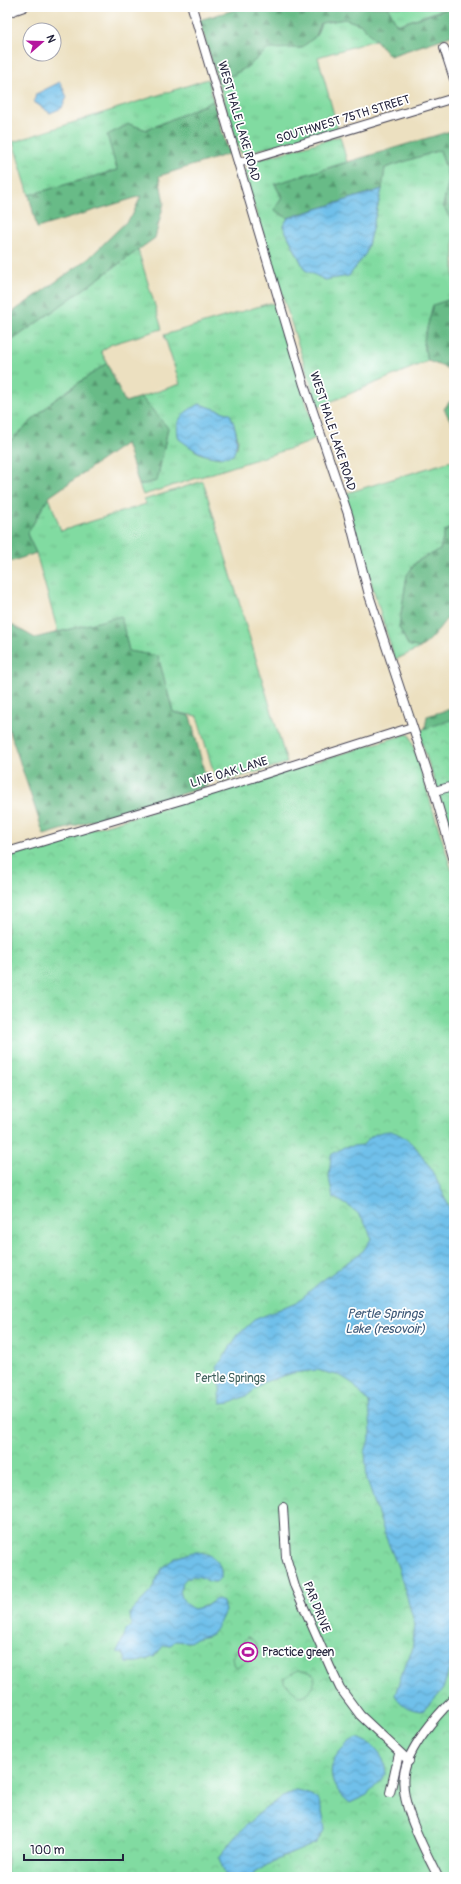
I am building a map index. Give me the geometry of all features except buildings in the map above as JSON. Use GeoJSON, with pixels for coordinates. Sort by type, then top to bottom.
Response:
{"type":"FeatureCollection","features":[{"type":"Feature","properties":{"kind":"street"},"geometry":{"type":"LineString","coordinates":[[7,13],[24,7]]}},
{"type":"Feature","properties":{"kind":"street","name":"WEST HALE LAKE ROAD"},"geometry":{"type":"LineString","coordinates":[[192,7],[220,96],[238,163],[279,296],[304,385],[348,514],[369,595],[434,791],[454,861]]}},
{"type":"Feature","properties":{"kind":"street"},"geometry":{"type":"LineString","coordinates":[[444,48],[454,79]]}},
{"type":"Feature","properties":{"kind":"street","name":"SOUTHWEST 75TH STREET"},"geometry":{"type":"LineString","coordinates":[[238,163],[454,98]]}},
{"type":"Feature","properties":{"kind":"street","name":"LIVE OAK LANE"},"geometry":{"type":"LineString","coordinates":[[7,852],[412,727]]}},
{"type":"Feature","properties":{"kind":"street"},"geometry":{"type":"LineString","coordinates":[[434,791],[454,786]]}},
{"type":"Feature","properties":{"kind":"street","name":"PAR DRIVE"},"geometry":{"type":"LineString","coordinates":[[284,1507],[286,1557],[295,1587],[330,1669],[354,1708],[399,1754],[409,1761]]}},
{"type":"Feature","properties":{"kind":"street"},"geometry":{"type":"LineString","coordinates":[[438,1877],[412,1817],[406,1798],[404,1775],[409,1761],[427,1728],[454,1698]]}},
{"type":"Feature","properties":{"kind":"street"},"geometry":{"type":"LineString","coordinates":[[390,1794],[399,1754]]}},
{"type":"Feature","properties":{"kind":"green space"},"geometry":{"type":"Polygon","coordinates":[[[244,7],[388,7],[397,25],[454,7],[454,35],[390,56],[362,25],[345,19],[321,23],[316,36],[301,48],[268,49],[247,67],[233,75],[217,78],[199,20],[244,7]]]}},
{"type":"Feature","properties":{"kind":"green space"},"geometry":{"type":"Polygon","coordinates":[[[388,7],[450,7],[397,25],[388,7]]]}},
{"type":"Feature","properties":{"kind":"green space"},"geometry":{"type":"Polygon","coordinates":[[[345,19],[362,25],[375,40],[318,57],[338,129],[242,154],[239,149],[217,78],[233,75],[247,67],[268,49],[301,48],[316,36],[321,23],[345,19]]]}},
{"type":"Feature","properties":{"kind":"green space"},"geometry":{"type":"Polygon","coordinates":[[[208,79],[213,101],[147,130],[129,124],[108,135],[117,170],[29,195],[13,142],[208,79]]]}},
{"type":"Feature","properties":{"kind":"green space"},"geometry":{"type":"Polygon","coordinates":[[[213,101],[229,154],[159,176],[164,203],[155,238],[7,344],[7,316],[88,259],[132,216],[141,196],[37,228],[29,195],[117,170],[107,135],[129,124],[147,130],[213,101]]]}},
{"type":"Feature","properties":{"kind":"green space"},"geometry":{"type":"Polygon","coordinates":[[[454,130],[454,224],[443,206],[449,179],[440,150],[385,168],[382,189],[288,218],[274,210],[282,198],[275,184],[454,130]]]}},
{"type":"Feature","properties":{"kind":"green space"},"geometry":{"type":"Polygon","coordinates":[[[340,136],[347,162],[275,184],[282,198],[274,210],[288,218],[283,226],[305,270],[366,253],[382,189],[385,168],[440,150],[449,179],[443,206],[454,224],[454,298],[433,305],[423,344],[428,361],[318,407],[249,190],[245,171],[250,162],[340,136]]]}},
{"type":"Feature","properties":{"kind":"green space"},"geometry":{"type":"Polygon","coordinates":[[[138,250],[162,329],[112,344],[101,351],[107,363],[53,401],[7,444],[7,344],[138,250]]]}},
{"type":"Feature","properties":{"kind":"green space"},"geometry":{"type":"Polygon","coordinates":[[[454,298],[454,387],[451,384],[449,369],[428,361],[423,344],[433,305],[454,298]]]}},
{"type":"Feature","properties":{"kind":"green space"},"geometry":{"type":"Polygon","coordinates":[[[270,303],[274,304],[278,309],[315,432],[315,438],[305,444],[143,495],[139,485],[157,481],[168,428],[141,397],[180,384],[164,335],[270,303]],[[234,425],[194,450],[202,454],[220,458],[237,448],[238,439],[234,425]]]}},
{"type":"Feature","properties":{"kind":"green space"},"geometry":{"type":"Polygon","coordinates":[[[107,363],[125,402],[141,397],[168,428],[157,481],[139,485],[126,443],[49,497],[27,534],[36,553],[7,563],[7,444],[53,401],[107,363]]]}},
{"type":"Feature","properties":{"kind":"green space"},"geometry":{"type":"Polygon","coordinates":[[[450,401],[454,402],[454,427],[444,409],[450,401]]]}},
{"type":"Feature","properties":{"kind":"green space"},"geometry":{"type":"Polygon","coordinates":[[[454,460],[454,527],[445,531],[440,550],[417,561],[407,575],[399,627],[408,645],[420,648],[395,660],[344,494],[454,460]]]}},
{"type":"Feature","properties":{"kind":"green space"},"geometry":{"type":"Polygon","coordinates":[[[203,481],[287,763],[225,781],[219,781],[214,774],[197,716],[173,712],[158,656],[129,651],[121,617],[58,632],[36,553],[27,534],[49,497],[61,531],[146,504],[144,500],[203,481]]]}},
{"type":"Feature","properties":{"kind":"green space"},"geometry":{"type":"Polygon","coordinates":[[[454,527],[454,612],[426,644],[420,648],[408,645],[399,627],[407,575],[417,561],[440,550],[445,531],[454,527]]]}},
{"type":"Feature","properties":{"kind":"green space"},"geometry":{"type":"Polygon","coordinates":[[[121,616],[129,651],[158,656],[173,712],[190,716],[208,786],[44,835],[7,723],[7,622],[35,638],[121,616]]]}},
{"type":"Feature","properties":{"kind":"green space"},"geometry":{"type":"Polygon","coordinates":[[[454,708],[454,719],[425,729],[427,716],[454,708]]]}},
{"type":"Feature","properties":{"kind":"green space"},"geometry":{"type":"Polygon","coordinates":[[[454,719],[454,841],[418,731],[454,719]]]}},
{"type":"Feature","properties":{"kind":"green space","name":"Pertle Springs"},"geometry":{"type":"Polygon","coordinates":[[[407,734],[410,736],[454,878],[454,1877],[7,1877],[7,855],[407,734]]]}},
{"type":"Feature","properties":{"kind":"green space","name":"Practice green"},"geometry":{"type":"Polygon","coordinates":[[[247,1637],[256,1643],[258,1654],[237,1667],[233,1664],[232,1657],[247,1637]]]}},
{"type":"Feature","properties":{"kind":"green space"},"geometry":{"type":"Polygon","coordinates":[[[298,1670],[308,1672],[315,1676],[312,1687],[302,1696],[298,1696],[284,1683],[284,1678],[298,1670]]]}},
{"type":"Feature","properties":{"kind":"water"},"geometry":{"type":"Polygon","coordinates":[[[60,82],[67,97],[62,108],[50,113],[34,102],[36,94],[60,82]]]}},
{"type":"Feature","properties":{"kind":"water"},"geometry":{"type":"Polygon","coordinates":[[[382,189],[366,253],[349,276],[325,280],[305,270],[283,226],[288,218],[382,189]]]}},
{"type":"Feature","properties":{"kind":"water"},"geometry":{"type":"Polygon","coordinates":[[[200,404],[230,414],[234,424],[237,440],[233,455],[218,457],[204,454],[198,452],[179,439],[178,426],[181,417],[189,410],[200,404]]]}},
{"type":"Feature","properties":{"kind":"water","name":"Pertle Springs Lake (resovoir)"},"geometry":{"type":"Polygon","coordinates":[[[390,1131],[402,1136],[412,1144],[430,1167],[454,1218],[454,1653],[443,1689],[423,1711],[406,1707],[395,1695],[404,1667],[412,1651],[415,1625],[398,1567],[385,1535],[367,1480],[365,1452],[371,1433],[369,1403],[352,1383],[341,1376],[317,1370],[293,1373],[264,1382],[248,1395],[230,1403],[221,1404],[220,1381],[217,1367],[238,1335],[254,1320],[297,1302],[319,1283],[363,1251],[371,1239],[369,1231],[358,1213],[333,1197],[329,1178],[331,1155],[344,1147],[363,1145],[375,1135],[381,1132],[390,1131]]]}},
{"type":"Feature","properties":{"kind":"water"},"geometry":{"type":"Polygon","coordinates":[[[193,1552],[204,1553],[217,1561],[220,1566],[221,1577],[216,1582],[208,1581],[196,1576],[187,1578],[181,1586],[181,1595],[189,1607],[194,1609],[206,1606],[216,1599],[223,1602],[225,1611],[217,1628],[210,1635],[190,1642],[175,1641],[171,1645],[163,1646],[154,1657],[138,1662],[127,1662],[123,1654],[117,1653],[126,1631],[131,1625],[130,1613],[151,1591],[162,1568],[175,1558],[193,1552]]]}},
{"type":"Feature","properties":{"kind":"water"},"geometry":{"type":"Polygon","coordinates":[[[358,1738],[375,1748],[384,1762],[386,1775],[367,1795],[350,1803],[338,1791],[334,1784],[331,1771],[336,1757],[341,1750],[351,1741],[358,1738]]]}},
{"type":"Feature","properties":{"kind":"water"},"geometry":{"type":"Polygon","coordinates":[[[295,1790],[311,1794],[319,1802],[321,1807],[325,1829],[316,1843],[272,1862],[254,1873],[253,1877],[226,1877],[219,1858],[227,1847],[253,1819],[273,1803],[295,1790]]]}},
{"type":"Feature","properties":{"kind":"place","name":"Practice green"},"geometry":{"type":"Point","coordinates":[248,1652]}}]}
